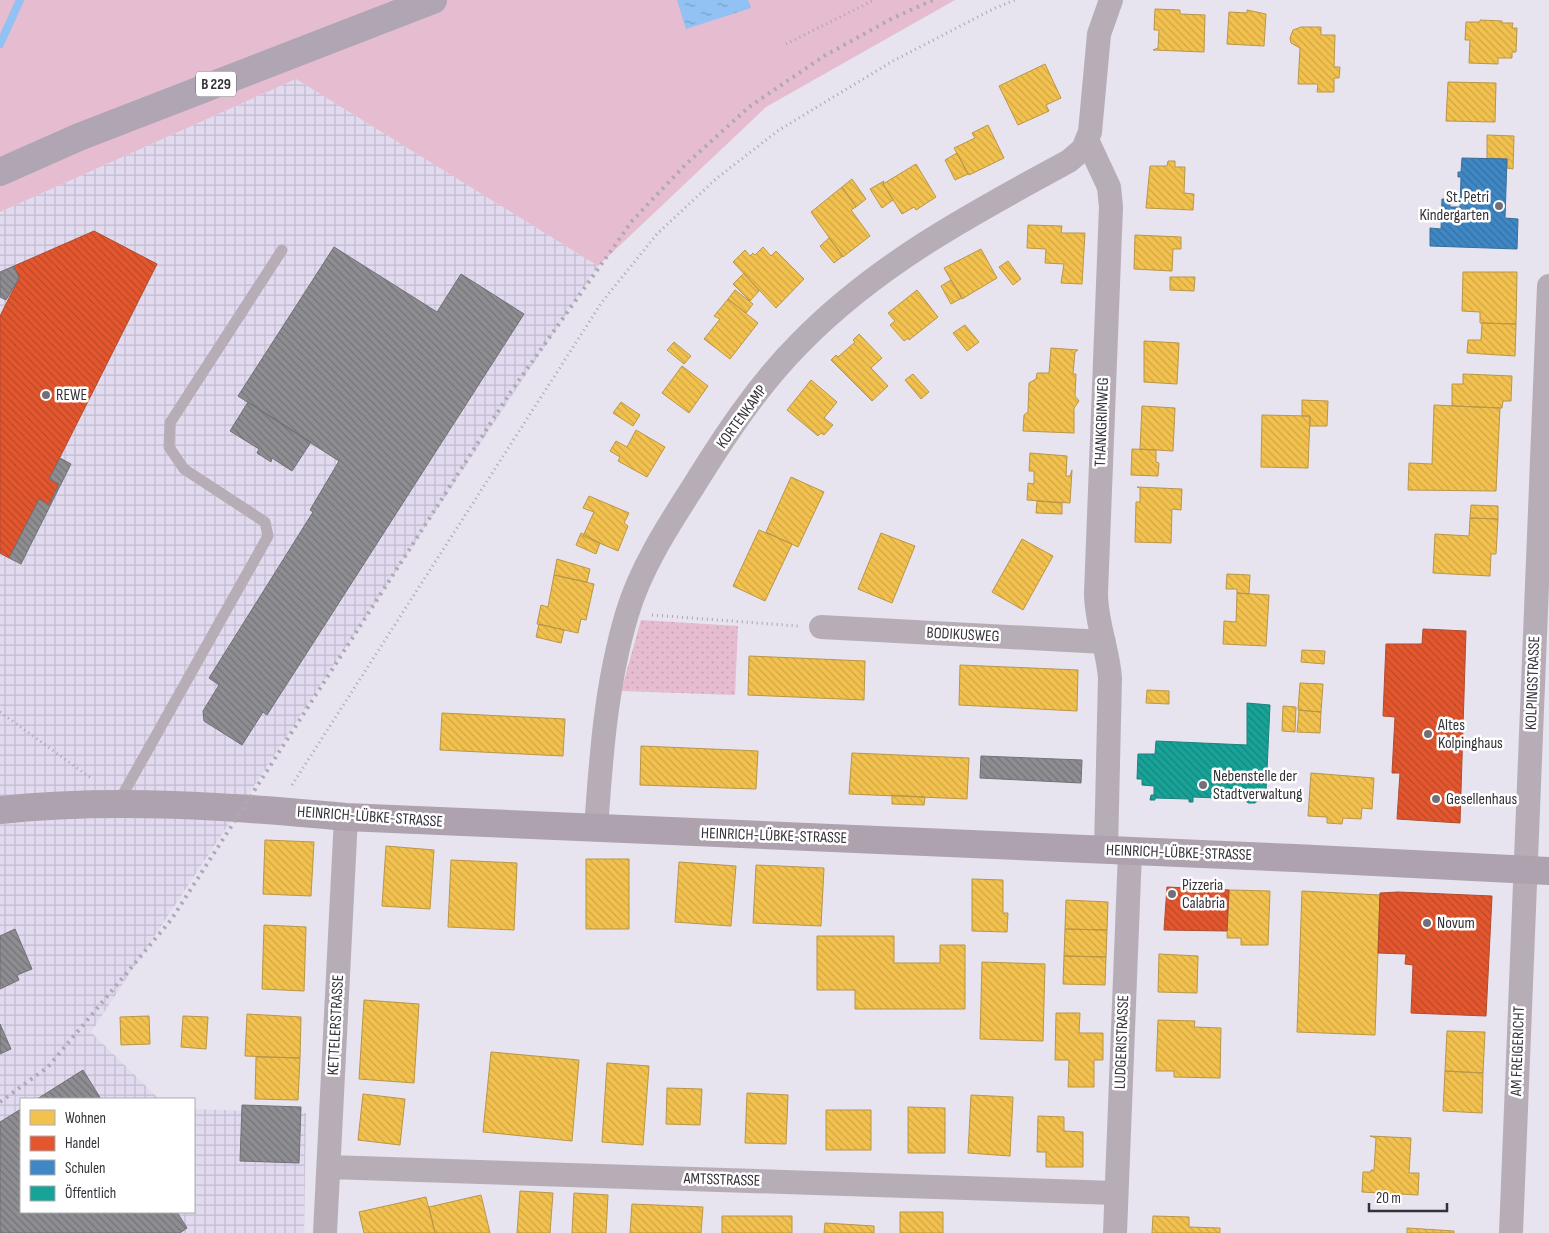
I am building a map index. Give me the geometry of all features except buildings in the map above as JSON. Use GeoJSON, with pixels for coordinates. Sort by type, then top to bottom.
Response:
{"type":"FeatureCollection","features":[{"type":"Feature","properties":{"kind":"main road","name":"B 229"},"geometry":{"type":"LineString","coordinates":[[0,172],[88,134],[434,0]]}},
{"type":"Feature","properties":{"kind":"street"},"geometry":{"type":"LineString","coordinates":[[1088,142],[1092,118],[1099,34],[1111,0]]}},
{"type":"Feature","properties":{"kind":"street","name":"KORTENKAMP"},"geometry":{"type":"LineString","coordinates":[[596,829],[607,700],[627,613],[648,564],[703,471],[746,408],[799,344],[856,292],[900,259],[957,222],[1069,161],[1088,142]]}},
{"type":"Feature","properties":{"kind":"street","name":"THANKGRIMWEG"},"geometry":{"type":"LineString","coordinates":[[1088,142],[1109,187],[1111,207],[1096,611],[1110,678],[1118,851]]}},
{"type":"Feature","properties":{"kind":"street","name":"KOLPINGSTRASSE"},"geometry":{"type":"LineString","coordinates":[[1537,870],[1549,286]]}},
{"type":"Feature","properties":{"kind":"street","name":"BODIKUSWEG"},"geometry":{"type":"LineString","coordinates":[[821,628],[1104,642]]}},
{"type":"Feature","properties":{"kind":"street","name":"HEINRICH-LÜBKE-STRASSE"},"geometry":{"type":"LineString","coordinates":[[0,810],[118,803],[275,810],[346,817],[596,829],[1537,870]]}},
{"type":"Feature","properties":{"kind":"street","name":"KETTELERSTRASSE"},"geometry":{"type":"LineString","coordinates":[[326,1233],[346,817]]}},
{"type":"Feature","properties":{"kind":"street","name":"LUDGERISTRASSE"},"geometry":{"type":"LineString","coordinates":[[1114,1233],[1116,1192],[1118,851]]}},
{"type":"Feature","properties":{"kind":"street","name":"AM FREIGERICHT"},"geometry":{"type":"LineString","coordinates":[[1511,1233],[1537,870]]}},
{"type":"Feature","properties":{"kind":"street","name":"AMTSSTRASSE"},"geometry":{"type":"LineString","coordinates":[[329,1167],[1116,1192]]}},
{"type":"Feature","properties":{"kind":"lane"},"geometry":{"type":"LineString","coordinates":[[118,803],[268,536],[265,522],[184,469],[170,447],[170,423],[282,250]]}},
{"type":"Feature","properties":{"kind":"path"},"geometry":{"type":"LineString","coordinates":[[786,44],[874,0]]}},
{"type":"Feature","properties":{"kind":"path"},"geometry":{"type":"LineString","coordinates":[[275,810],[602,302],[657,234],[717,178],[779,130],[893,61],[995,8],[1015,0]]}},
{"type":"Feature","properties":{"kind":"path"},"geometry":{"type":"LineString","coordinates":[[627,613],[821,628]]}},
{"type":"Feature","properties":{"kind":"path"},"geometry":{"type":"LineString","coordinates":[[0,712],[94,780],[118,803]]}},
{"type":"Feature","properties":{"kind":"shaded area"},"geometry":{"type":"Polygon","coordinates":[[[0,0],[955,0],[766,107],[598,266],[296,79],[0,212],[0,0]]]}},
{"type":"Feature","properties":{"kind":"shaded area"},"geometry":{"type":"Polygon","coordinates":[[[296,79],[598,266],[91,1032],[158,1098],[20,1098],[20,1213],[195,1213],[195,1109],[306,1113],[304,1233],[0,1233],[0,212],[296,79]]]}},
{"type":"Feature","properties":{"kind":"shaded area"},"geometry":{"type":"Polygon","coordinates":[[[641,620],[738,626],[735,695],[621,691],[641,620]]]}},
{"type":"Feature","properties":{"kind":"water"},"geometry":{"type":"Polygon","coordinates":[[[677,0],[748,0],[751,8],[686,29],[677,0]]]}},
{"type":"Feature","properties":{"kind":"waterway"},"geometry":{"type":"LineString","coordinates":[[0,44],[20,0]]}},
{"type":"Feature","properties":{"kind":"railway"},"geometry":{"type":"LineString","coordinates":[[0,1102],[48,1067],[171,920],[510,393],[632,221],[685,165],[749,107],[824,56],[893,18],[933,0]]}},
{"type":"Feature","properties":{"kind":"place","name":"St. Petri Kindergarten"},"geometry":{"type":"Point","coordinates":[1499,206]}},
{"type":"Feature","properties":{"kind":"place","name":"REWE"},"geometry":{"type":"Point","coordinates":[46,395]}},
{"type":"Feature","properties":{"kind":"place","name":"Altes Kolpinghaus"},"geometry":{"type":"Point","coordinates":[1428,734]}},
{"type":"Feature","properties":{"kind":"place","name":"Nebenstelle der Stadtverwaltung"},"geometry":{"type":"Point","coordinates":[1203,785]}},
{"type":"Feature","properties":{"kind":"place","name":"Gesellenhaus"},"geometry":{"type":"Point","coordinates":[1436,799]}},
{"type":"Feature","properties":{"kind":"place","name":"Pizzeria Calabria"},"geometry":{"type":"Point","coordinates":[1172,894]}},
{"type":"Feature","properties":{"kind":"place","name":"Novum"},"geometry":{"type":"Point","coordinates":[1427,923]}}]}
